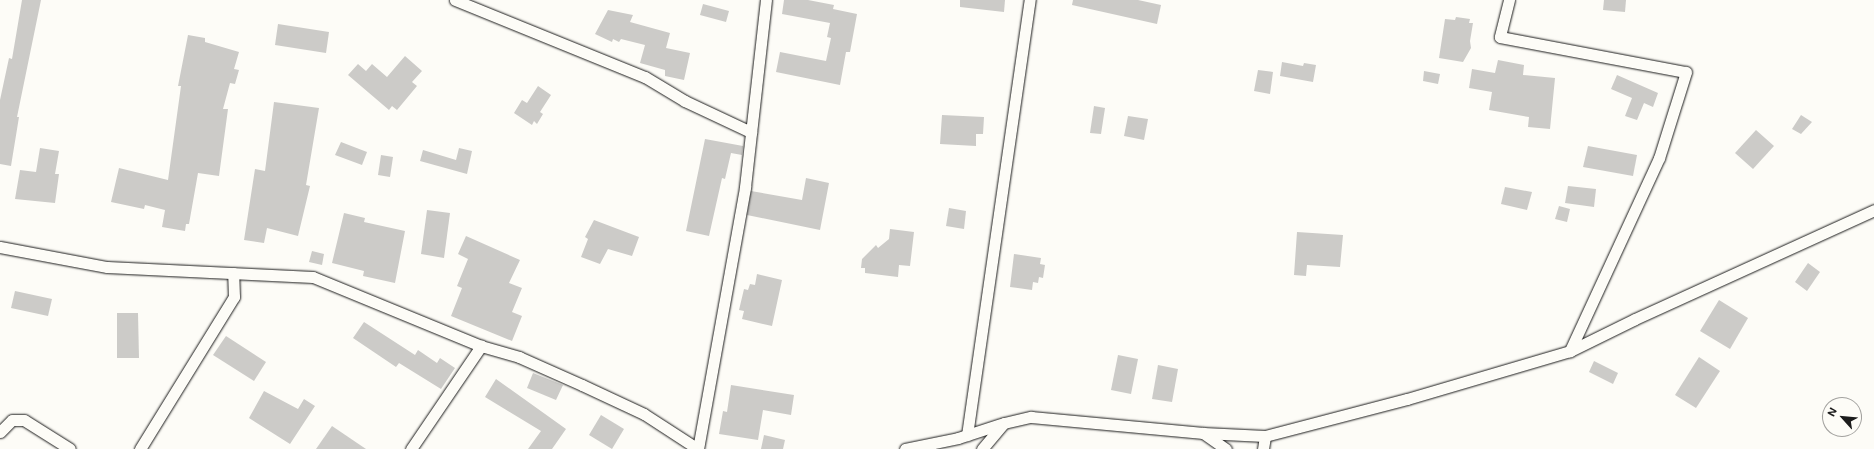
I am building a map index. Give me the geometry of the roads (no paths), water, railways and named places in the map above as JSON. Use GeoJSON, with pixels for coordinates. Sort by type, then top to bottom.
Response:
{"type":"FeatureCollection","features":[{"type":"Feature","properties":{"kind":"street"},"geometry":{"type":"LineString","coordinates":[[455,0],[645,77],[685,101],[752,132]]}},
{"type":"Feature","properties":{"kind":"street"},"geometry":{"type":"LineString","coordinates":[[0,247],[107,267],[313,277],[481,346],[519,357],[582,385],[644,414],[698,449],[745,187],[766,0]]}},
{"type":"Feature","properties":{"kind":"street"},"geometry":{"type":"LineString","coordinates":[[967,435],[1030,0]]}},
{"type":"Feature","properties":{"kind":"street"},"geometry":{"type":"LineString","coordinates":[[1508,0],[1500,36],[1686,72],[1659,158],[1570,351]]}},
{"type":"Feature","properties":{"kind":"street"},"geometry":{"type":"LineString","coordinates":[[905,449],[967,435],[1004,423],[1031,417],[1203,433],[1265,436],[1407,399],[1570,351],[1635,318],[1874,210]]}},
{"type":"Feature","properties":{"kind":"street"},"geometry":{"type":"LineString","coordinates":[[140,449],[234,297],[233,273]]}},
{"type":"Feature","properties":{"kind":"street"},"geometry":{"type":"LineString","coordinates":[[411,449],[481,346]]}},
{"type":"Feature","properties":{"kind":"street"},"geometry":{"type":"LineString","coordinates":[[0,432],[12,420],[24,420],[70,449]]}},
{"type":"Feature","properties":{"kind":"street"},"geometry":{"type":"LineString","coordinates":[[982,449],[1004,423]]}},
{"type":"Feature","properties":{"kind":"street"},"geometry":{"type":"LineString","coordinates":[[1203,433],[1226,449]]}},
{"type":"Feature","properties":{"kind":"street"},"geometry":{"type":"LineString","coordinates":[[1263,449],[1265,436]]}}]}
